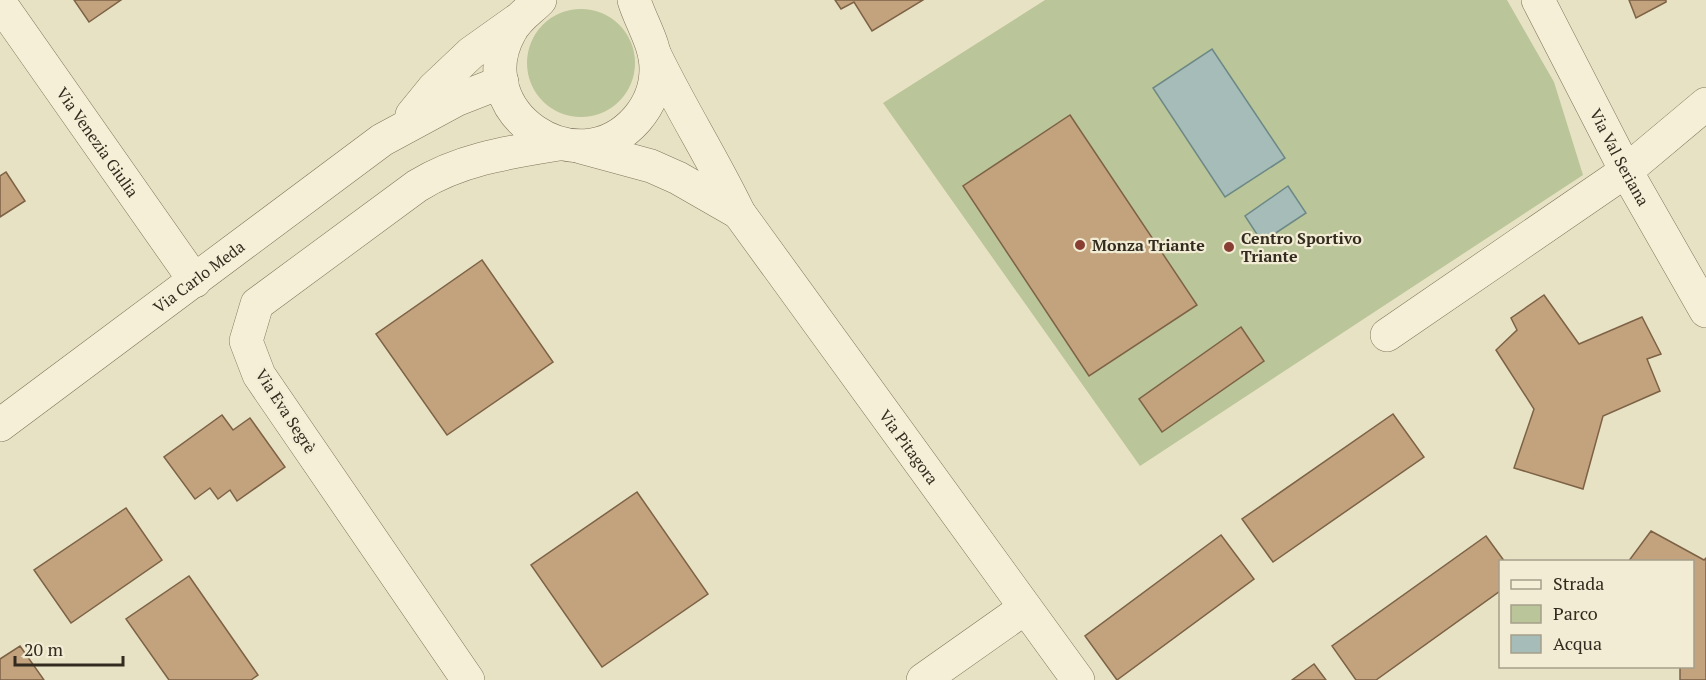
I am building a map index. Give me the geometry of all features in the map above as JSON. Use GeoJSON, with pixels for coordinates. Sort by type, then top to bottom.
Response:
{"type":"FeatureCollection","features":[{"type":"Feature","properties":{"kind":"street"},"geometry":{"type":"LineString","coordinates":[[568,145],[592,145],[607,141],[628,128],[639,117],[654,88],[656,71],[645,28],[631,12],[614,0]]}},
{"type":"Feature","properties":{"kind":"street","name":"Via Val Seriana"},"geometry":{"type":"LineString","coordinates":[[1538,0],[1626,171],[1706,310]]}},
{"type":"Feature","properties":{"kind":"street","name":"Via Venezia Giulia"},"geometry":{"type":"LineString","coordinates":[[0,3],[195,281]]}},
{"type":"Feature","properties":{"kind":"street","name":"Via Carlo Meda"},"geometry":{"type":"LineString","coordinates":[[398,132],[434,88],[471,53],[534,6]]}},
{"type":"Feature","properties":{"kind":"street","name":"Via Carlo Meda"},"geometry":{"type":"LineString","coordinates":[[534,6],[509,32],[503,49],[502,82],[507,100],[518,118],[534,133],[568,145]]}},
{"type":"Feature","properties":{"kind":"street","name":"Via Pitagora"},"geometry":{"type":"LineString","coordinates":[[645,28],[675,96],[739,213],[1078,680]]}},
{"type":"Feature","properties":{"kind":"street","name":"Via Carlo Meda"},"geometry":{"type":"LineString","coordinates":[[0,425],[382,140],[456,100],[502,82]]}},
{"type":"Feature","properties":{"kind":"street"},"geometry":{"type":"LineString","coordinates":[[1387,335],[1626,171],[1706,104]]}},
{"type":"Feature","properties":{"kind":"street","name":"Via Pitagora"},"geometry":{"type":"LineString","coordinates":[[568,145],[651,166],[678,178],[739,213]]}},
{"type":"Feature","properties":{"kind":"street","name":"Via Eva Segrè"},"geometry":{"type":"LineString","coordinates":[[468,680],[260,375],[246,341],[257,304],[417,186],[438,174],[465,164],[514,151],[568,145]]}},
{"type":"Feature","properties":{"kind":"street"},"geometry":{"type":"LineString","coordinates":[[923,680],[1025,608]]}},
{"type":"Feature","properties":{"kind":"green space","name":"Centro Sportivo Triante"},"geometry":{"type":"Polygon","coordinates":[[[1045,0],[1507,0],[1554,82],[1583,175],[1140,466],[883,103],[1045,0]]]}},
{"type":"Feature","properties":{"kind":"green space"},"geometry":{"type":"Polygon","coordinates":[[[581,9],[602,13],[619,25],[631,42],[635,63],[631,84],[619,101],[602,113],[581,117],[560,113],[543,101],[531,84],[527,63],[531,42],[543,25],[560,13],[581,9]]]}},
{"type":"Feature","properties":{"kind":"water"},"geometry":{"type":"Polygon","coordinates":[[[1212,49],[1285,158],[1225,197],[1153,88],[1212,49]]]}},
{"type":"Feature","properties":{"kind":"water"},"geometry":{"type":"Polygon","coordinates":[[[1288,186],[1306,213],[1262,242],[1245,216],[1288,186]]]}},
{"type":"Feature","properties":{"kind":"building"},"geometry":{"type":"Polygon","coordinates":[[[74,0],[121,0],[89,22],[74,0]]]}},
{"type":"Feature","properties":{"kind":"building"},"geometry":{"type":"Polygon","coordinates":[[[835,0],[923,0],[872,31],[854,2],[841,9],[835,0]]]}},
{"type":"Feature","properties":{"kind":"building"},"geometry":{"type":"Polygon","coordinates":[[[1629,0],[1666,0],[1666,2],[1636,18],[1629,0]]]}},
{"type":"Feature","properties":{"kind":"building","name":"Monza Triante"},"geometry":{"type":"Polygon","coordinates":[[[1070,115],[1197,305],[1089,376],[963,186],[1070,115]]]}},
{"type":"Feature","properties":{"kind":"building"},"geometry":{"type":"Polygon","coordinates":[[[6,172],[25,201],[0,217],[0,176],[6,172]]]}},
{"type":"Feature","properties":{"kind":"building"},"geometry":{"type":"Polygon","coordinates":[[[482,260],[553,362],[447,435],[376,334],[482,260]]]}},
{"type":"Feature","properties":{"kind":"building"},"geometry":{"type":"Polygon","coordinates":[[[1544,295],[1579,344],[1642,317],[1661,354],[1647,359],[1660,391],[1603,416],[1583,489],[1514,468],[1534,409],[1496,350],[1517,330],[1511,318],[1544,295]]]}},
{"type":"Feature","properties":{"kind":"building"},"geometry":{"type":"Polygon","coordinates":[[[1241,327],[1264,361],[1162,432],[1139,399],[1241,327]]]}},
{"type":"Feature","properties":{"kind":"building"},"geometry":{"type":"Polygon","coordinates":[[[1393,414],[1424,457],[1273,562],[1242,519],[1393,414]]]}},
{"type":"Feature","properties":{"kind":"building"},"geometry":{"type":"Polygon","coordinates":[[[222,415],[233,430],[250,418],[285,467],[237,501],[230,490],[218,499],[210,488],[195,499],[164,457],[222,415]]]}},
{"type":"Feature","properties":{"kind":"building"},"geometry":{"type":"Polygon","coordinates":[[[637,492],[708,594],[602,667],[531,565],[637,492]]]}},
{"type":"Feature","properties":{"kind":"building"},"geometry":{"type":"Polygon","coordinates":[[[126,508],[162,560],[71,623],[34,570],[126,508]]]}},
{"type":"Feature","properties":{"kind":"building"},"geometry":{"type":"Polygon","coordinates":[[[1651,531],[1704,560],[1706,558],[1706,680],[1680,680],[1680,668],[1694,668],[1694,560],[1629,560],[1651,531]]]}},
{"type":"Feature","properties":{"kind":"building"},"geometry":{"type":"Polygon","coordinates":[[[1221,535],[1254,579],[1117,680],[1085,636],[1221,535]]]}},
{"type":"Feature","properties":{"kind":"building"},"geometry":{"type":"Polygon","coordinates":[[[1486,536],[1504,560],[1499,560],[1499,592],[1376,680],[1356,680],[1332,646],[1486,536]]]}},
{"type":"Feature","properties":{"kind":"building"},"geometry":{"type":"Polygon","coordinates":[[[189,576],[258,675],[251,680],[169,680],[126,619],[189,576]]]}},
{"type":"Feature","properties":{"kind":"building"},"geometry":{"type":"Polygon","coordinates":[[[20,646],[44,680],[0,680],[0,659],[20,646]]]}},
{"type":"Feature","properties":{"kind":"building"},"geometry":{"type":"Polygon","coordinates":[[[1314,664],[1326,680],[1292,680],[1314,664]]]}},
{"type":"Feature","properties":{"kind":"place","name":"Monza Triante"},"geometry":{"type":"Point","coordinates":[1080,245]}},
{"type":"Feature","properties":{"kind":"place","name":"Centro Sportivo Triante"},"geometry":{"type":"Point","coordinates":[1229,247]}}]}
